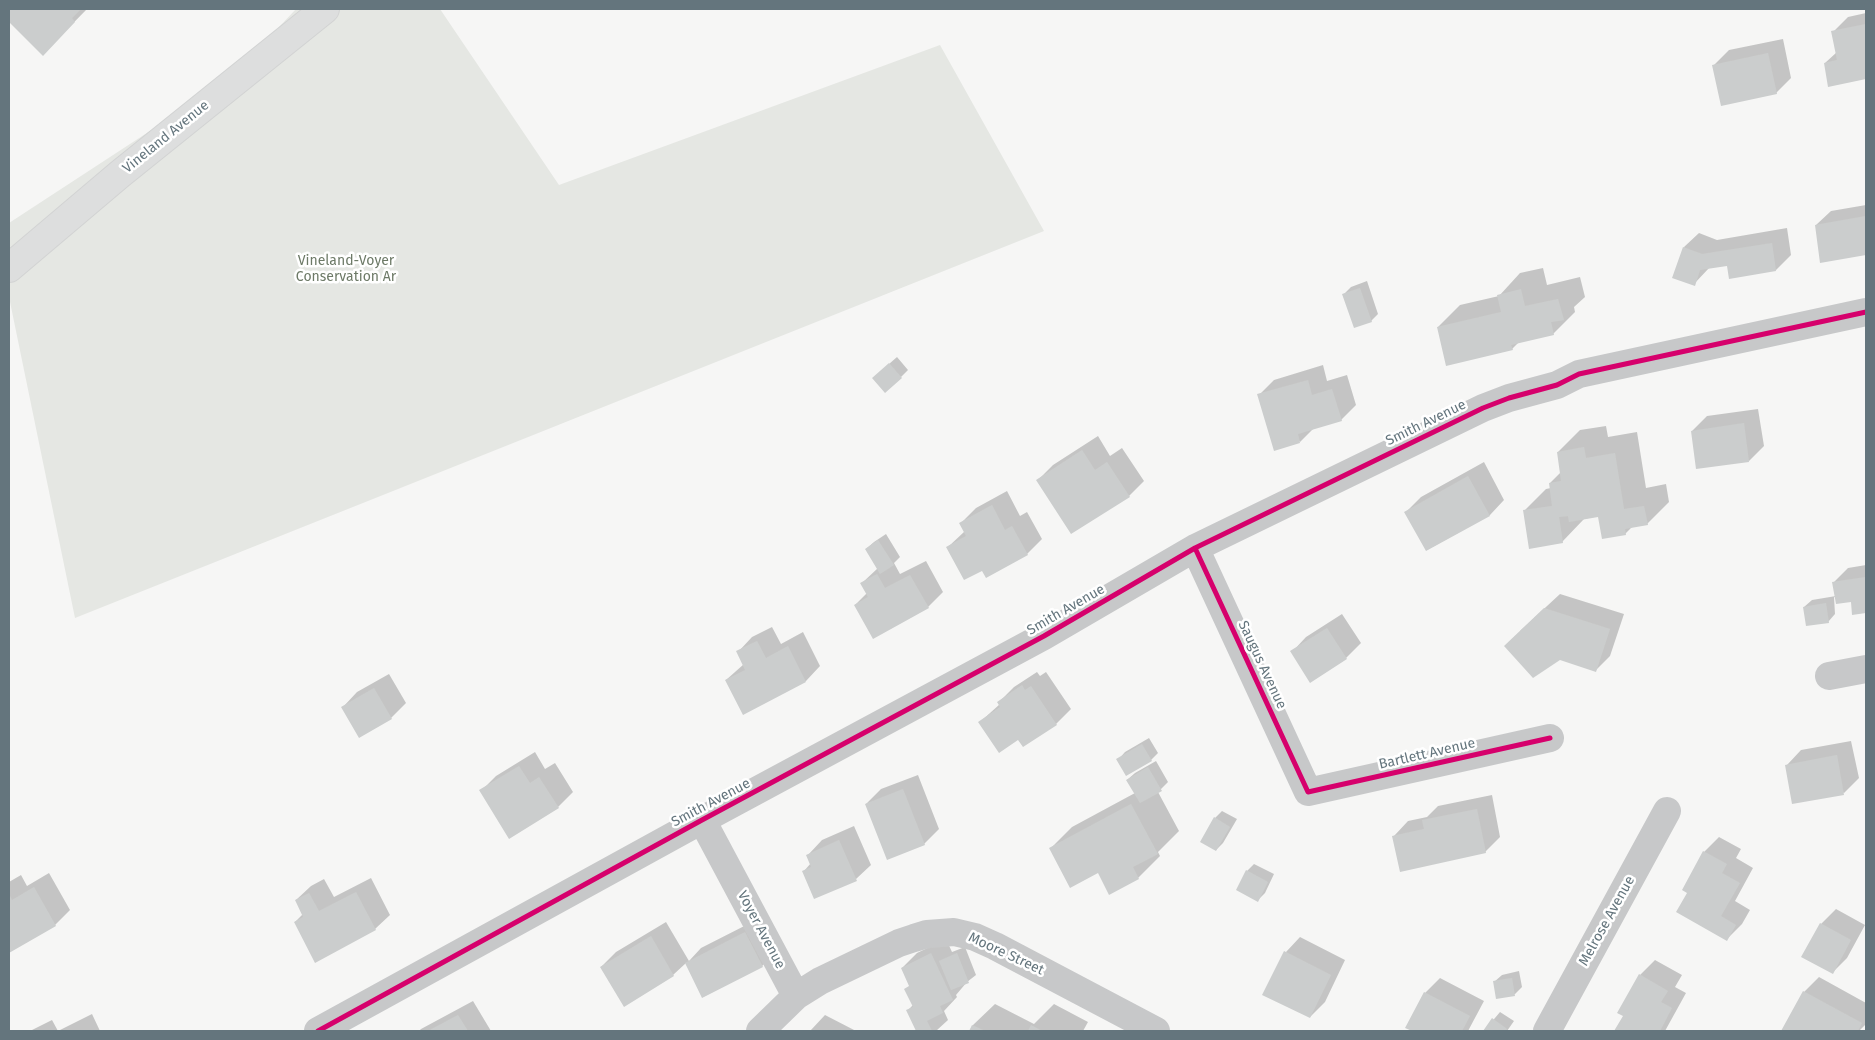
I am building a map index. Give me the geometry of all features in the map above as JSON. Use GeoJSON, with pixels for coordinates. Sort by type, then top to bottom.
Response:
{"type":"FeatureCollection","features":[{"type":"Feature","properties":{"kind":"street","name":"Vineland Avenue"},"geometry":{"type":"LineString","coordinates":[[9,268],[120,174],[325,9]]}},
{"type":"Feature","properties":{"kind":"street","name":"Smith Avenue"},"geometry":{"type":"LineString","coordinates":[[318,1031],[702,820],[1044,636],[1195,548],[1432,432],[1509,398],[1557,385],[1579,374],[1866,312]]}},
{"type":"Feature","properties":{"kind":"street","name":"Saugus Avenue"},"geometry":{"type":"LineString","coordinates":[[1195,548],[1308,792]]}},
{"type":"Feature","properties":{"kind":"street"},"geometry":{"type":"LineString","coordinates":[[1829,676],[1866,669]]}},
{"type":"Feature","properties":{"kind":"street","name":"Bartlett Avenue"},"geometry":{"type":"LineString","coordinates":[[1308,792],[1550,738]]}},
{"type":"Feature","properties":{"kind":"street","name":"Melrose Avenue"},"geometry":{"type":"LineString","coordinates":[[1547,1031],[1667,811]]}},
{"type":"Feature","properties":{"kind":"street","name":"Voyer Avenue"},"geometry":{"type":"LineString","coordinates":[[702,820],[796,996]]}},
{"type":"Feature","properties":{"kind":"street","name":"Moore Street"},"geometry":{"type":"LineString","coordinates":[[796,996],[820,981],[899,943],[927,934],[954,932],[975,937],[995,946],[1156,1031]]}},
{"type":"Feature","properties":{"kind":"street"},"geometry":{"type":"LineString","coordinates":[[760,1031],[796,996]]}},
{"type":"Feature","properties":{"kind":"green space","name":"Vineland-Voyer Conservation Ar"},"geometry":{"type":"Polygon","coordinates":[[[296,9],[440,9],[559,185],[940,45],[1044,231],[75,618],[9,297],[9,223],[231,78],[296,9]]]}},
{"type":"Feature","properties":{"kind":"building"},"geometry":{"type":"Polygon","coordinates":[[[9,9],[81,9],[72,18],[75,22],[43,56],[9,22],[9,9]]]}},
{"type":"Feature","properties":{"kind":"building"},"geometry":{"type":"Polygon","coordinates":[[[1866,24],[1866,79],[1828,87],[1824,63],[1837,60],[1831,31],[1866,24]]]}},
{"type":"Feature","properties":{"kind":"building"},"geometry":{"type":"Polygon","coordinates":[[[1768,53],[1777,94],[1721,106],[1712,65],[1768,53]]]}},
{"type":"Feature","properties":{"kind":"building"},"geometry":{"type":"Polygon","coordinates":[[[1866,216],[1866,255],[1820,263],[1815,225],[1866,216]]]}},
{"type":"Feature","properties":{"kind":"building"},"geometry":{"type":"Polygon","coordinates":[[[1772,243],[1776,271],[1729,279],[1727,266],[1700,270],[1695,286],[1672,278],[1683,247],[1702,254],[1772,243]]]}},
{"type":"Feature","properties":{"kind":"building"},"geometry":{"type":"Polygon","coordinates":[[[1360,288],[1372,322],[1354,328],[1342,294],[1360,288]]]}},
{"type":"Feature","properties":{"kind":"building"},"geometry":{"type":"Polygon","coordinates":[[[1521,289],[1525,306],[1558,299],[1564,320],[1551,322],[1554,335],[1511,345],[1513,350],[1446,366],[1437,327],[1501,312],[1497,295],[1521,289]]]}},
{"type":"Feature","properties":{"kind":"building"},"geometry":{"type":"Polygon","coordinates":[[[889,363],[902,378],[885,393],[872,378],[889,363]]]}},
{"type":"Feature","properties":{"kind":"building"},"geometry":{"type":"Polygon","coordinates":[[[1308,380],[1312,395],[1332,389],[1342,421],[1298,434],[1300,443],[1274,451],[1257,394],[1308,380]]]}},
{"type":"Feature","properties":{"kind":"building"},"geometry":{"type":"Polygon","coordinates":[[[1744,423],[1749,462],[1696,469],[1691,431],[1744,423]]]}},
{"type":"Feature","properties":{"kind":"building"},"geometry":{"type":"Polygon","coordinates":[[[1584,447],[1586,458],[1615,453],[1624,509],[1644,506],[1648,525],[1625,529],[1626,535],[1602,539],[1598,517],[1569,522],[1568,516],[1559,517],[1563,543],[1529,549],[1523,510],[1552,506],[1549,483],[1561,481],[1557,452],[1584,447]]]}},
{"type":"Feature","properties":{"kind":"building"},"geometry":{"type":"Polygon","coordinates":[[[1082,450],[1095,470],[1107,462],[1130,497],[1071,534],[1036,480],[1082,450]]]}},
{"type":"Feature","properties":{"kind":"building"},"geometry":{"type":"Polygon","coordinates":[[[1468,476],[1490,516],[1426,551],[1404,512],[1468,476]]]}},
{"type":"Feature","properties":{"kind":"building"},"geometry":{"type":"Polygon","coordinates":[[[992,505],[1005,530],[1012,526],[1028,555],[986,578],[982,571],[964,580],[946,547],[966,536],[959,523],[992,505]]]}},
{"type":"Feature","properties":{"kind":"building"},"geometry":{"type":"Polygon","coordinates":[[[878,540],[894,565],[880,574],[865,549],[878,540]]]}},
{"type":"Feature","properties":{"kind":"building"},"geometry":{"type":"Polygon","coordinates":[[[877,574],[885,588],[910,575],[929,608],[873,639],[854,605],[868,597],[860,583],[877,574]]]}},
{"type":"Feature","properties":{"kind":"building"},"geometry":{"type":"Polygon","coordinates":[[[1866,577],[1866,613],[1852,615],[1851,602],[1836,604],[1832,582],[1866,577]]]}},
{"type":"Feature","properties":{"kind":"building"},"geometry":{"type":"Polygon","coordinates":[[[1826,603],[1829,623],[1806,626],[1803,607],[1826,603]]]}},
{"type":"Feature","properties":{"kind":"building"},"geometry":{"type":"Polygon","coordinates":[[[1544,608],[1610,629],[1596,672],[1560,660],[1533,678],[1504,646],[1544,608]]]}},
{"type":"Feature","properties":{"kind":"building"},"geometry":{"type":"Polygon","coordinates":[[[1327,628],[1347,659],[1310,683],[1290,651],[1327,628]]]}},
{"type":"Feature","properties":{"kind":"building"},"geometry":{"type":"Polygon","coordinates":[[[757,641],[766,658],[788,646],[806,682],[743,715],[725,680],[745,670],[736,651],[757,641]]]}},
{"type":"Feature","properties":{"kind":"building"},"geometry":{"type":"Polygon","coordinates":[[[1022,685],[1025,690],[1031,686],[1057,725],[1023,747],[1018,740],[999,753],[978,722],[1000,707],[997,702],[1022,685]]]}},
{"type":"Feature","properties":{"kind":"building"},"geometry":{"type":"Polygon","coordinates":[[[374,688],[392,719],[359,738],[341,707],[374,688]]]}},
{"type":"Feature","properties":{"kind":"building"},"geometry":{"type":"Polygon","coordinates":[[[1142,744],[1152,761],[1126,776],[1116,759],[1142,744]]]}},
{"type":"Feature","properties":{"kind":"building"},"geometry":{"type":"Polygon","coordinates":[[[1837,755],[1844,795],[1792,804],[1785,765],[1837,755]]]}},
{"type":"Feature","properties":{"kind":"building"},"geometry":{"type":"Polygon","coordinates":[[[519,766],[530,783],[539,777],[559,808],[509,839],[479,790],[519,766]]]}},
{"type":"Feature","properties":{"kind":"building"},"geometry":{"type":"Polygon","coordinates":[[[1148,767],[1162,791],[1140,803],[1126,780],[1148,767]]]}},
{"type":"Feature","properties":{"kind":"building"},"geometry":{"type":"Polygon","coordinates":[[[903,789],[925,845],[887,860],[865,804],[903,789]]]}},
{"type":"Feature","properties":{"kind":"building"},"geometry":{"type":"Polygon","coordinates":[[[1131,804],[1158,854],[1133,867],[1139,879],[1109,895],[1098,873],[1070,888],[1049,848],[1131,804]]]}},
{"type":"Feature","properties":{"kind":"building"},"geometry":{"type":"Polygon","coordinates":[[[1477,809],[1486,853],[1400,872],[1392,836],[1424,829],[1422,820],[1477,809]]]}},
{"type":"Feature","properties":{"kind":"building"},"geometry":{"type":"Polygon","coordinates":[[[1214,817],[1230,827],[1216,851],[1200,842],[1214,817]]]}},
{"type":"Feature","properties":{"kind":"building"},"geometry":{"type":"Polygon","coordinates":[[[839,840],[857,881],[814,899],[802,871],[811,867],[806,855],[839,840]]]}},
{"type":"Feature","properties":{"kind":"building"},"geometry":{"type":"Polygon","coordinates":[[[1703,851],[1727,864],[1722,873],[1740,883],[1721,916],[1736,925],[1727,941],[1676,912],[1687,893],[1682,890],[1703,851]]]}},
{"type":"Feature","properties":{"kind":"building"},"geometry":{"type":"Polygon","coordinates":[[[1246,870],[1268,882],[1258,902],[1236,890],[1246,870]]]}},
{"type":"Feature","properties":{"kind":"building"},"geometry":{"type":"Polygon","coordinates":[[[34,887],[56,926],[9,953],[9,894],[12,900],[34,887]]]}},
{"type":"Feature","properties":{"kind":"building"},"geometry":{"type":"Polygon","coordinates":[[[356,892],[376,930],[315,963],[294,922],[303,917],[295,900],[309,893],[319,911],[356,892]]]}},
{"type":"Feature","properties":{"kind":"building"},"geometry":{"type":"Polygon","coordinates":[[[1820,923],[1851,940],[1833,974],[1801,957],[1820,923]]]}},
{"type":"Feature","properties":{"kind":"building"},"geometry":{"type":"Polygon","coordinates":[[[745,932],[763,967],[702,998],[685,963],[745,932]]]}},
{"type":"Feature","properties":{"kind":"building"},"geometry":{"type":"Polygon","coordinates":[[[651,936],[674,976],[624,1007],[600,967],[651,936]]]}},
{"type":"Feature","properties":{"kind":"building"},"geometry":{"type":"Polygon","coordinates":[[[1284,951],[1331,975],[1310,1018],[1262,995],[1284,951]]]}},
{"type":"Feature","properties":{"kind":"building"},"geometry":{"type":"Polygon","coordinates":[[[931,953],[953,1000],[940,1006],[943,1013],[927,1021],[932,1031],[916,1031],[906,1010],[913,1007],[904,989],[909,986],[901,968],[931,953]]]}},
{"type":"Feature","properties":{"kind":"building"},"geometry":{"type":"Polygon","coordinates":[[[957,953],[969,983],[951,990],[939,961],[957,953]]]}},
{"type":"Feature","properties":{"kind":"building"},"geometry":{"type":"Polygon","coordinates":[[[1639,974],[1668,991],[1661,1002],[1672,1008],[1660,1031],[1614,1031],[1623,1016],[1617,1013],[1639,974]]]}},
{"type":"Feature","properties":{"kind":"building"},"geometry":{"type":"Polygon","coordinates":[[[1512,978],[1515,996],[1496,999],[1493,981],[1512,978]]]}},
{"type":"Feature","properties":{"kind":"building"},"geometry":{"type":"Polygon","coordinates":[[[1803,991],[1862,1023],[1858,1031],[1781,1031],[1803,991]]]}},
{"type":"Feature","properties":{"kind":"building"},"geometry":{"type":"Polygon","coordinates":[[[1424,992],[1470,1016],[1462,1031],[1412,1031],[1405,1028],[1424,992]]]}},
{"type":"Feature","properties":{"kind":"building"},"geometry":{"type":"Polygon","coordinates":[[[458,1015],[468,1031],[428,1031],[458,1015]]]}},
{"type":"Feature","properties":{"kind":"building"},"geometry":{"type":"Polygon","coordinates":[[[1492,1018],[1507,1029],[1506,1031],[1483,1031],[1492,1018]]]}},
{"type":"Feature","properties":{"kind":"building"},"geometry":{"type":"Polygon","coordinates":[[[972,1025],[985,1031],[969,1031],[972,1025]]]}},
{"type":"Feature","properties":{"kind":"building"},"geometry":{"type":"Polygon","coordinates":[[[1031,1025],[1042,1031],[1028,1031],[1031,1025]]]}},
{"type":"Feature","properties":{"kind":"cycle path"},"geometry":{"type":"LineString","coordinates":[[318,1031],[702,820],[1044,636],[1195,548],[1483,408],[1509,398],[1557,385],[1579,374],[1866,312]]}},
{"type":"Feature","properties":{"kind":"cycle path"},"geometry":{"type":"LineString","coordinates":[[1195,548],[1308,792],[1550,738]]}}]}
